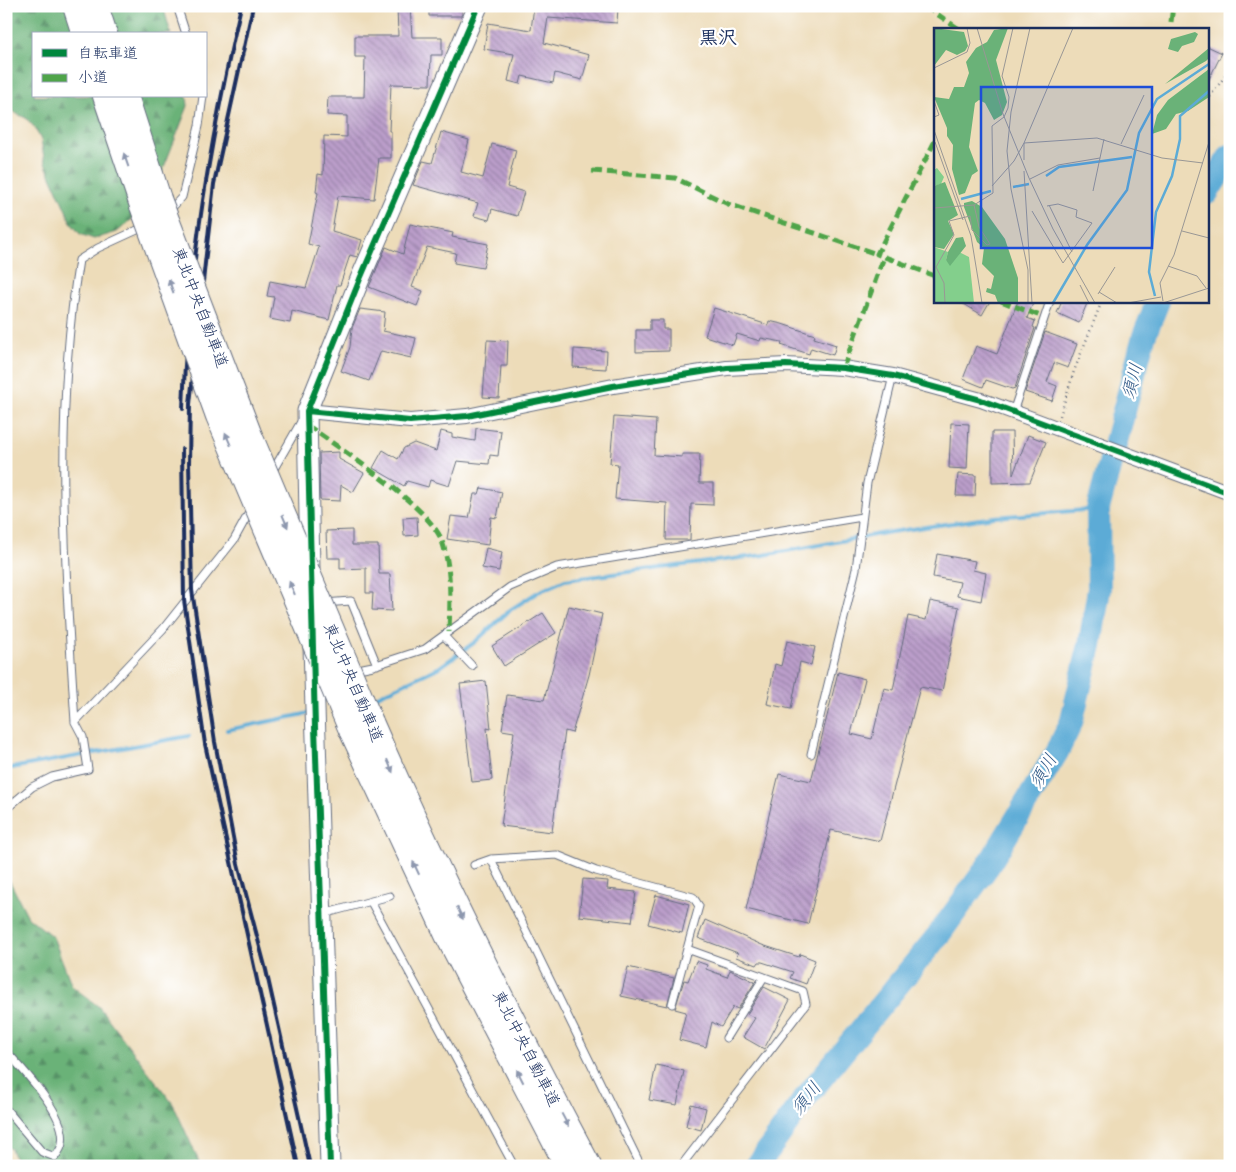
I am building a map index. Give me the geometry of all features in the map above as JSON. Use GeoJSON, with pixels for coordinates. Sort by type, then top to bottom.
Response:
{"type":"FeatureCollection","features":[{"type":"Feature","properties":{"kind":"highway"},"geometry":{"type":"LineString","coordinates":[[74,6],[83,32]]}},
{"type":"Feature","properties":{"kind":"highway"},"geometry":{"type":"LineString","coordinates":[[96,6],[104,32]]}},
{"type":"Feature","properties":{"kind":"highway","name":"東北中央自動車道"},"geometry":{"type":"LineString","coordinates":[[106,98],[249,433],[361,726],[447,935],[567,1166]]}},
{"type":"Feature","properties":{"kind":"highway","name":"東北中央自動車道"},"geometry":{"type":"LineString","coordinates":[[126,98],[151,202]]}},
{"type":"Feature","properties":{"kind":"highway","name":"東北中央自動車道"},"geometry":{"type":"LineString","coordinates":[[361,726],[402,794],[518,1032],[589,1166]]}},
{"type":"Feature","properties":{"kind":"street"},"geometry":{"type":"LineString","coordinates":[[330,1166],[314,727],[307,411],[360,279],[478,6]]}},
{"type":"Feature","properties":{"kind":"street"},"geometry":{"type":"LineString","coordinates":[[307,411],[410,421],[467,416],[613,386],[727,368],[786,365],[843,368],[893,376],[981,400],[1230,493]]}},
{"type":"Feature","properties":{"kind":"lane"},"geometry":{"type":"LineString","coordinates":[[178,6],[185,32]]}},
{"type":"Feature","properties":{"kind":"lane"},"geometry":{"type":"LineString","coordinates":[[6,809],[38,783],[52,777],[88,769],[83,737],[75,722],[66,581],[64,480],[66,393],[80,260],[98,248],[163,218],[182,197],[199,126],[203,98]]}},
{"type":"Feature","properties":{"kind":"lane"},"geometry":{"type":"LineString","coordinates":[[1013,412],[1050,302]]}},
{"type":"Feature","properties":{"kind":"lane"},"geometry":{"type":"LineString","coordinates":[[811,754],[856,569],[866,483],[893,376]]}},
{"type":"Feature","properties":{"kind":"lane"},"geometry":{"type":"LineString","coordinates":[[263,488],[307,411]]}},
{"type":"Feature","properties":{"kind":"lane"},"geometry":{"type":"LineString","coordinates":[[75,722],[163,629],[234,540],[258,497]]}},
{"type":"Feature","properties":{"kind":"lane"},"geometry":{"type":"LineString","coordinates":[[314,682],[425,650],[510,587],[557,566],[862,517]]}},
{"type":"Feature","properties":{"kind":"lane"},"geometry":{"type":"LineString","coordinates":[[311,603],[351,601],[377,665]]}},
{"type":"Feature","properties":{"kind":"lane"},"geometry":{"type":"LineString","coordinates":[[444,636],[453,643],[472,665]]}},
{"type":"Feature","properties":{"kind":"lane"},"geometry":{"type":"LineString","coordinates":[[474,865],[491,859],[557,855],[596,871],[693,898],[699,906],[672,1004]]}},
{"type":"Feature","properties":{"kind":"lane"},"geometry":{"type":"LineString","coordinates":[[491,859],[641,1166]]}},
{"type":"Feature","properties":{"kind":"lane"},"geometry":{"type":"LineString","coordinates":[[322,914],[390,896]]}},
{"type":"Feature","properties":{"kind":"lane"},"geometry":{"type":"LineString","coordinates":[[371,902],[514,1166]]}},
{"type":"Feature","properties":{"kind":"lane"},"geometry":{"type":"LineString","coordinates":[[681,1166],[806,1004],[803,991],[687,949]]}},
{"type":"Feature","properties":{"kind":"lane"},"geometry":{"type":"LineString","coordinates":[[726,1038],[764,977]]}},
{"type":"Feature","properties":{"kind":"lane"},"geometry":{"type":"LineString","coordinates":[[6,1051],[37,1086],[55,1114],[62,1131],[62,1144],[55,1157],[42,1152],[6,1109]]}},
{"type":"Feature","properties":{"kind":"path"},"geometry":{"type":"LineString","coordinates":[[1208,100],[1230,69]]}},
{"type":"Feature","properties":{"kind":"path"},"geometry":{"type":"LineString","coordinates":[[1056,427],[1074,371],[1102,302]]}},
{"type":"Feature","properties":{"kind":"green space"},"geometry":{"type":"Polygon","coordinates":[[[6,6],[163,6],[170,32],[32,32],[32,98],[187,98],[188,106],[149,205],[117,232],[94,239],[80,234],[72,224],[45,163],[41,140],[35,128],[26,118],[15,113],[6,104],[6,6]]]}},
{"type":"Feature","properties":{"kind":"green space"},"geometry":{"type":"Polygon","coordinates":[[[6,874],[28,917],[53,937],[72,986],[99,1007],[173,1104],[201,1166],[18,1166],[11,1149],[6,1146],[6,874]]]}},
{"type":"Feature","properties":{"kind":"building"},"geometry":{"type":"Polygon","coordinates":[[[397,6],[410,6],[412,37],[442,37],[442,55],[431,55],[430,85],[391,84],[389,131],[391,131],[391,158],[379,158],[374,199],[338,196],[332,231],[362,240],[357,257],[350,255],[340,285],[337,285],[329,320],[292,311],[290,323],[270,319],[274,297],[267,296],[270,281],[306,288],[319,247],[308,244],[318,193],[316,192],[318,174],[323,175],[324,136],[347,137],[347,116],[327,115],[328,97],[364,97],[365,57],[355,57],[355,36],[398,36],[397,6]]]}},
{"type":"Feature","properties":{"kind":"building"},"geometry":{"type":"Polygon","coordinates":[[[429,6],[462,6],[462,14],[461,16],[429,16],[429,6]]]}},
{"type":"Feature","properties":{"kind":"building"},"geometry":{"type":"Polygon","coordinates":[[[534,6],[618,7],[617,23],[548,18],[544,43],[589,55],[582,80],[555,73],[553,83],[522,76],[520,84],[508,81],[514,54],[484,49],[488,23],[531,30],[534,6]]]}},
{"type":"Feature","properties":{"kind":"building"},"geometry":{"type":"Polygon","coordinates":[[[1208,46],[1222,53],[1208,81],[1208,46]]]}},
{"type":"Feature","properties":{"kind":"building"},"geometry":{"type":"Polygon","coordinates":[[[441,132],[469,140],[461,172],[483,178],[492,144],[516,150],[507,187],[524,192],[517,216],[492,209],[489,220],[474,216],[478,203],[413,185],[423,161],[432,163],[441,132]]]}},
{"type":"Feature","properties":{"kind":"building"},"geometry":{"type":"Polygon","coordinates":[[[410,224],[453,233],[452,237],[488,244],[483,268],[454,263],[456,253],[427,247],[412,287],[423,291],[417,306],[369,287],[386,247],[403,254],[410,224]]]}},
{"type":"Feature","properties":{"kind":"building"},"geometry":{"type":"Polygon","coordinates":[[[961,302],[989,302],[982,315],[961,302]]]}},
{"type":"Feature","properties":{"kind":"building"},"geometry":{"type":"Polygon","coordinates":[[[1018,302],[1034,302],[1027,318],[1035,321],[1033,327],[1035,328],[1015,388],[1012,389],[986,380],[983,387],[963,379],[976,346],[997,354],[1018,302]]]}},
{"type":"Feature","properties":{"kind":"building"},"geometry":{"type":"Polygon","coordinates":[[[1062,302],[1088,302],[1079,323],[1057,313],[1062,302]]]}},
{"type":"Feature","properties":{"kind":"building"},"geometry":{"type":"Polygon","coordinates":[[[714,308],[768,325],[769,321],[815,335],[814,338],[836,345],[833,355],[811,348],[809,354],[781,345],[782,342],[761,338],[760,341],[737,334],[733,345],[705,336],[714,308]]]}},
{"type":"Feature","properties":{"kind":"building"},"geometry":{"type":"Polygon","coordinates":[[[360,309],[385,312],[383,331],[416,338],[411,358],[381,351],[369,381],[341,371],[350,347],[352,328],[360,309]]]}},
{"type":"Feature","properties":{"kind":"building"},"geometry":{"type":"Polygon","coordinates":[[[650,320],[663,320],[663,329],[669,329],[669,351],[636,352],[636,330],[650,330],[650,320]]]}},
{"type":"Feature","properties":{"kind":"building"},"geometry":{"type":"Polygon","coordinates":[[[1045,332],[1077,344],[1068,368],[1054,363],[1047,382],[1057,386],[1052,401],[1025,392],[1045,332]]]}},
{"type":"Feature","properties":{"kind":"building"},"geometry":{"type":"Polygon","coordinates":[[[487,340],[508,341],[507,366],[501,366],[499,398],[483,397],[487,340]]]}},
{"type":"Feature","properties":{"kind":"building"},"geometry":{"type":"Polygon","coordinates":[[[574,349],[607,351],[606,369],[573,367],[574,349]]]}},
{"type":"Feature","properties":{"kind":"building"},"geometry":{"type":"Polygon","coordinates":[[[614,417],[656,420],[654,455],[682,457],[682,454],[700,454],[699,483],[713,483],[713,505],[691,504],[690,540],[666,540],[667,503],[615,499],[618,464],[610,463],[614,417]]]}},
{"type":"Feature","properties":{"kind":"building"},"geometry":{"type":"Polygon","coordinates":[[[951,423],[969,424],[967,469],[949,468],[951,423]]]}},
{"type":"Feature","properties":{"kind":"building"},"geometry":{"type":"Polygon","coordinates":[[[476,428],[501,431],[498,456],[490,455],[489,464],[457,461],[449,486],[430,480],[428,487],[407,481],[404,486],[373,468],[383,450],[398,459],[404,448],[414,443],[436,451],[441,431],[452,434],[452,437],[475,441],[476,428]]]}},
{"type":"Feature","properties":{"kind":"building"},"geometry":{"type":"Polygon","coordinates":[[[992,432],[1012,432],[1013,475],[1028,435],[1046,442],[1030,482],[992,483],[992,432]]]}},
{"type":"Feature","properties":{"kind":"building"},"geometry":{"type":"Polygon","coordinates":[[[339,452],[339,459],[364,473],[353,492],[341,485],[340,501],[320,500],[319,453],[339,452]]]}},
{"type":"Feature","properties":{"kind":"building"},"geometry":{"type":"Polygon","coordinates":[[[958,474],[976,475],[975,496],[956,496],[958,474]]]}},
{"type":"Feature","properties":{"kind":"building"},"geometry":{"type":"Polygon","coordinates":[[[481,488],[502,492],[497,518],[491,517],[488,545],[447,539],[451,516],[469,518],[474,494],[479,494],[481,488]]]}},
{"type":"Feature","properties":{"kind":"building"},"geometry":{"type":"Polygon","coordinates":[[[417,517],[418,535],[404,536],[403,518],[417,517]]]}},
{"type":"Feature","properties":{"kind":"building"},"geometry":{"type":"Polygon","coordinates":[[[352,530],[352,545],[378,545],[379,574],[390,574],[392,611],[372,610],[373,593],[366,593],[366,568],[340,569],[340,558],[327,558],[326,531],[352,530]]]}},
{"type":"Feature","properties":{"kind":"building"},"geometry":{"type":"Polygon","coordinates":[[[486,548],[502,552],[499,571],[482,568],[486,548]]]}},
{"type":"Feature","properties":{"kind":"building"},"geometry":{"type":"Polygon","coordinates":[[[937,554],[975,561],[973,570],[986,573],[981,601],[957,596],[960,582],[933,577],[937,554]]]}},
{"type":"Feature","properties":{"kind":"building"},"geometry":{"type":"Polygon","coordinates":[[[930,601],[959,607],[942,691],[920,687],[880,841],[831,830],[808,924],[746,909],[779,774],[811,781],[838,672],[865,679],[851,734],[872,739],[884,688],[893,690],[908,616],[926,620],[930,601]]]}},
{"type":"Feature","properties":{"kind":"building"},"geometry":{"type":"Polygon","coordinates":[[[569,606],[602,614],[589,675],[572,733],[565,731],[552,832],[501,826],[514,732],[502,730],[507,695],[544,700],[569,606]]]}},
{"type":"Feature","properties":{"kind":"building"},"geometry":{"type":"Polygon","coordinates":[[[543,613],[556,633],[504,666],[492,646],[543,613]]]}},
{"type":"Feature","properties":{"kind":"building"},"geometry":{"type":"Polygon","coordinates":[[[787,641],[815,647],[811,665],[800,662],[791,709],[767,704],[775,664],[781,666],[787,641]]]}},
{"type":"Feature","properties":{"kind":"building"},"geometry":{"type":"Polygon","coordinates":[[[486,681],[491,729],[487,728],[492,780],[472,782],[460,684],[486,681]]]}},
{"type":"Feature","properties":{"kind":"building"},"geometry":{"type":"Polygon","coordinates":[[[583,879],[608,881],[607,889],[636,892],[632,922],[579,916],[583,879]]]}},
{"type":"Feature","properties":{"kind":"building"},"geometry":{"type":"Polygon","coordinates":[[[656,895],[689,904],[682,933],[648,924],[656,895]]]}},
{"type":"Feature","properties":{"kind":"building"},"geometry":{"type":"Polygon","coordinates":[[[705,920],[762,945],[799,957],[800,954],[815,960],[806,984],[790,978],[793,972],[762,962],[759,962],[757,965],[736,957],[738,953],[698,938],[705,920]]]}},
{"type":"Feature","properties":{"kind":"building"},"geometry":{"type":"Polygon","coordinates":[[[696,961],[707,965],[706,969],[727,977],[730,970],[755,982],[738,1009],[733,1007],[721,1027],[712,1022],[706,1047],[679,1040],[686,1012],[675,1009],[684,980],[688,981],[696,961]]]}},
{"type":"Feature","properties":{"kind":"building"},"geometry":{"type":"Polygon","coordinates":[[[628,967],[674,978],[667,1006],[621,996],[628,967]]]}},
{"type":"Feature","properties":{"kind":"building"},"geometry":{"type":"Polygon","coordinates":[[[764,987],[790,1000],[764,1049],[743,1037],[755,1018],[747,1014],[764,987]]]}},
{"type":"Feature","properties":{"kind":"building"},"geometry":{"type":"Polygon","coordinates":[[[656,1065],[684,1071],[677,1105],[649,1100],[656,1065]]]}},
{"type":"Feature","properties":{"kind":"building"},"geometry":{"type":"Polygon","coordinates":[[[691,1104],[706,1108],[701,1130],[686,1126],[691,1104]]]}},
{"type":"Feature","properties":{"kind":"waterway","name":"須川"},"geometry":{"type":"LineString","coordinates":[[1208,191],[1230,156]]}},
{"type":"Feature","properties":{"kind":"waterway","name":"須川"},"geometry":{"type":"LineString","coordinates":[[757,1166],[806,1097],[940,933],[988,866],[1057,752],[1071,723],[1090,645],[1099,589],[1098,509],[1144,336],[1158,302]]}},
{"type":"Feature","properties":{"kind":"waterway"},"geometry":{"type":"LineString","coordinates":[[371,699],[440,667],[475,642],[510,610],[538,592],[565,580],[764,555],[891,532],[994,517],[1098,509]]}},
{"type":"Feature","properties":{"kind":"waterway"},"geometry":{"type":"LineString","coordinates":[[227,730],[310,713]]}},
{"type":"Feature","properties":{"kind":"waterway"},"geometry":{"type":"LineString","coordinates":[[6,769],[189,736]]}},
{"type":"Feature","properties":{"kind":"railway"},"geometry":{"type":"LineString","coordinates":[[183,409],[189,307],[202,206],[219,106],[241,6]]}},
{"type":"Feature","properties":{"kind":"railway"},"geometry":{"type":"LineString","coordinates":[[253,6],[214,184],[190,404],[189,463],[192,590],[215,742],[238,864],[266,970],[310,1166]]}},
{"type":"Feature","properties":{"kind":"railway"},"geometry":{"type":"LineString","coordinates":[[182,449],[184,600],[205,744],[298,1166]]}},
{"type":"Feature","properties":{"kind":"marked path"},"geometry":{"type":"LineString","coordinates":[[925,6],[958,28]]}},
{"type":"Feature","properties":{"kind":"marked path"},"geometry":{"type":"LineString","coordinates":[[1171,22],[1173,6]]}},
{"type":"Feature","properties":{"kind":"marked path"},"geometry":{"type":"LineString","coordinates":[[934,143],[877,254],[934,276]]}},
{"type":"Feature","properties":{"kind":"marked path"},"geometry":{"type":"LineString","coordinates":[[592,171],[675,178],[728,204],[877,254]]}},
{"type":"Feature","properties":{"kind":"marked path"},"geometry":{"type":"LineString","coordinates":[[843,368],[884,257]]}},
{"type":"Feature","properties":{"kind":"marked path"},"geometry":{"type":"LineString","coordinates":[[1004,302],[1043,317]]}},
{"type":"Feature","properties":{"kind":"marked path"},"geometry":{"type":"LineString","coordinates":[[307,425],[402,495],[434,527],[442,541],[447,563],[450,586],[449,632]]}},
{"type":"Feature","properties":{"kind":"cycle path"},"geometry":{"type":"LineString","coordinates":[[330,1166],[315,727],[307,411],[360,279],[478,6]]}},
{"type":"Feature","properties":{"kind":"cycle path"},"geometry":{"type":"LineString","coordinates":[[307,411],[410,421],[467,416],[613,386],[727,368],[786,365],[843,368],[893,376],[981,400],[1230,493]]}},
{"type":"Feature","properties":{"kind":"district","name":"黒沢"},"geometry":{"type":"Point","coordinates":[718,37]}}]}
